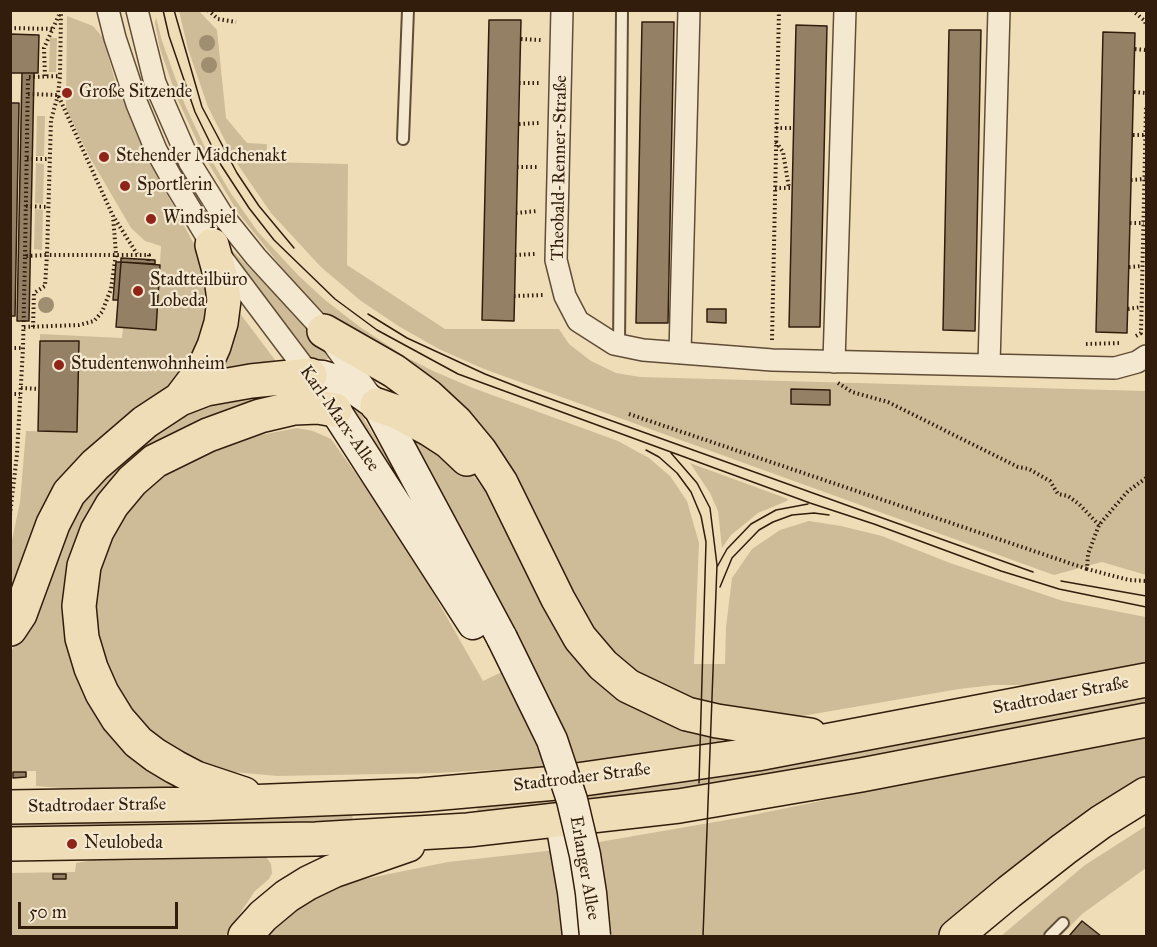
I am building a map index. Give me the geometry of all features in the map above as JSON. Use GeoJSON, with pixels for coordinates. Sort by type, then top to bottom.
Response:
{"type":"FeatureCollection","features":[{"type":"Feature","properties":{"kind":"main road"},"geometry":{"type":"LineString","coordinates":[[180,399],[205,366],[221,323],[224,300],[212,245]]}},
{"type":"Feature","properties":{"kind":"main road"},"geometry":{"type":"LineString","coordinates":[[324,332],[394,371],[428,396],[456,422],[480,451],[501,483],[558,599],[580,638],[603,664],[628,686],[687,714],[717,721],[836,739]]}},
{"type":"Feature","properties":{"kind":"main road"},"geometry":{"type":"LineString","coordinates":[[10,629],[20,614],[53,524],[69,493],[95,465],[145,422],[180,399],[206,389],[230,384],[310,375],[323,376],[346,383],[377,405],[411,419],[449,442],[477,470],[520,523]]}},
{"type":"Feature","properties":{"kind":"main road","name":"Karl-Marx-Allee"},"geometry":{"type":"LineString","coordinates":[[377,405],[494,642],[552,740],[572,800]]}},
{"type":"Feature","properties":{"kind":"main road"},"geometry":{"type":"LineString","coordinates":[[272,800],[231,791],[174,767],[138,742],[118,718],[102,693],[82,638],[79,606],[84,566],[97,531],[112,506],[132,481],[155,461],[208,435],[260,416],[294,408],[318,407],[335,410]]}},
{"type":"Feature","properties":{"kind":"main road","name":"Karl-Marx-Allee"},"geometry":{"type":"LineString","coordinates":[[335,410],[456,595],[494,642],[554,802],[562,834]]}},
{"type":"Feature","properties":{"kind":"main road","name":"Stadtrodaer Straße"},"geometry":{"type":"LineString","coordinates":[[10,807],[196,804],[420,795],[556,783],[680,766],[836,739],[1146,680]]}},
{"type":"Feature","properties":{"kind":"main road","name":"Stadtrodaer Straße"},"geometry":{"type":"LineString","coordinates":[[10,844],[316,839],[468,830],[679,807],[861,775],[1146,720]]}},
{"type":"Feature","properties":{"kind":"main road"},"geometry":{"type":"LineString","coordinates":[[956,936],[1064,849],[1101,822],[1146,794]]}},
{"type":"Feature","properties":{"kind":"main road","name":"Erlanger Allee"},"geometry":{"type":"LineString","coordinates":[[572,800],[587,865],[595,936]]}},
{"type":"Feature","properties":{"kind":"main road"},"geometry":{"type":"LineString","coordinates":[[245,936],[263,916],[287,896],[333,871],[404,846],[468,830]]}},
{"type":"Feature","properties":{"kind":"main road","name":"Erlanger Allee"},"geometry":{"type":"LineString","coordinates":[[562,834],[573,892],[578,936]]}},
{"type":"Feature","properties":{"kind":"street","name":"Karl-Marx-Allee"},"geometry":{"type":"LineString","coordinates":[[108,10],[123,66],[146,128],[175,184],[212,245],[335,410]]}},
{"type":"Feature","properties":{"kind":"street","name":"Karl-Marx-Allee"},"geometry":{"type":"LineString","coordinates":[[137,10],[155,83],[190,163],[223,216],[256,257],[324,332],[354,370],[377,405]]}},
{"type":"Feature","properties":{"kind":"street","name":"Theobald-Renner-Straße"},"geometry":{"type":"LineString","coordinates":[[562,10],[556,260],[565,296],[578,321],[614,344],[643,350],[772,360],[832,362],[1115,368],[1137,362],[1146,356]]}},
{"type":"Feature","properties":{"kind":"street"},"geometry":{"type":"LineString","coordinates":[[680,352],[689,10]]}},
{"type":"Feature","properties":{"kind":"street"},"geometry":{"type":"LineString","coordinates":[[832,362],[845,10]]}},
{"type":"Feature","properties":{"kind":"street"},"geometry":{"type":"LineString","coordinates":[[989,364],[999,10]]}},
{"type":"Feature","properties":{"kind":"lane"},"geometry":{"type":"LineString","coordinates":[[403,139],[408,10]]}},
{"type":"Feature","properties":{"kind":"lane"},"geometry":{"type":"LineString","coordinates":[[620,345],[622,10]]}},
{"type":"Feature","properties":{"kind":"lane"},"geometry":{"type":"LineString","coordinates":[[1050,936],[1063,923]]}},
{"type":"Feature","properties":{"kind":"path"},"geometry":{"type":"LineString","coordinates":[[208,10],[218,19],[236,22]]}},
{"type":"Feature","properties":{"kind":"path"},"geometry":{"type":"LineString","coordinates":[[772,360],[779,10]]}},
{"type":"Feature","properties":{"kind":"path"},"geometry":{"type":"LineString","coordinates":[[1132,10],[1145,21],[1146,25]]}},
{"type":"Feature","properties":{"kind":"path"},"geometry":{"type":"LineString","coordinates":[[33,327],[34,293],[45,286],[51,120],[58,95],[60,76],[61,12],[44,48],[45,76]]}},
{"type":"Feature","properties":{"kind":"path"},"geometry":{"type":"LineString","coordinates":[[10,28],[53,29]]}},
{"type":"Feature","properties":{"kind":"path"},"geometry":{"type":"LineString","coordinates":[[520,39],[546,40]]}},
{"type":"Feature","properties":{"kind":"path"},"geometry":{"type":"LineString","coordinates":[[1135,50],[1146,50]]}},
{"type":"Feature","properties":{"kind":"path"},"geometry":{"type":"LineString","coordinates":[[10,514],[17,453],[24,327],[28,77],[60,76]]}},
{"type":"Feature","properties":{"kind":"path"},"geometry":{"type":"LineString","coordinates":[[519,82],[545,83]]}},
{"type":"Feature","properties":{"kind":"path"},"geometry":{"type":"LineString","coordinates":[[1134,92],[1146,93]]}},
{"type":"Feature","properties":{"kind":"path"},"geometry":{"type":"LineString","coordinates":[[28,94],[58,95]]}},
{"type":"Feature","properties":{"kind":"path"},"geometry":{"type":"LineString","coordinates":[[58,95],[113,216],[137,255]]}},
{"type":"Feature","properties":{"kind":"path"},"geometry":{"type":"LineString","coordinates":[[1134,338],[1141,333],[1141,308],[1144,300],[1146,106]]}},
{"type":"Feature","properties":{"kind":"path"},"geometry":{"type":"LineString","coordinates":[[519,124],[544,123]]}},
{"type":"Feature","properties":{"kind":"path"},"geometry":{"type":"LineString","coordinates":[[776,128],[793,128]]}},
{"type":"Feature","properties":{"kind":"path"},"geometry":{"type":"LineString","coordinates":[[1132,135],[1146,135]]}},
{"type":"Feature","properties":{"kind":"path"},"geometry":{"type":"LineString","coordinates":[[775,188],[790,188],[783,152],[776,141]]}},
{"type":"Feature","properties":{"kind":"path"},"geometry":{"type":"LineString","coordinates":[[27,159],[50,159]]}},
{"type":"Feature","properties":{"kind":"path"},"geometry":{"type":"LineString","coordinates":[[518,167],[544,166]]}},
{"type":"Feature","properties":{"kind":"path"},"geometry":{"type":"LineString","coordinates":[[1131,180],[1145,177]]}},
{"type":"Feature","properties":{"kind":"path"},"geometry":{"type":"LineString","coordinates":[[26,206],[48,207]]}},
{"type":"Feature","properties":{"kind":"path"},"geometry":{"type":"LineString","coordinates":[[516,213],[543,211]]}},
{"type":"Feature","properties":{"kind":"path"},"geometry":{"type":"LineString","coordinates":[[24,327],[79,325],[94,321],[102,312],[112,281],[116,254],[113,216]]}},
{"type":"Feature","properties":{"kind":"path"},"geometry":{"type":"LineString","coordinates":[[1130,223],[1144,223]]}},
{"type":"Feature","properties":{"kind":"path"},"geometry":{"type":"LineString","coordinates":[[515,255],[543,253]]}},
{"type":"Feature","properties":{"kind":"path"},"geometry":{"type":"LineString","coordinates":[[25,256],[149,255],[148,264]]}},
{"type":"Feature","properties":{"kind":"path"},"geometry":{"type":"LineString","coordinates":[[1129,267],[1144,263]]}},
{"type":"Feature","properties":{"kind":"path"},"geometry":{"type":"LineString","coordinates":[[112,281],[119,281]]}},
{"type":"Feature","properties":{"kind":"path"},"geometry":{"type":"LineString","coordinates":[[514,296],[549,295]]}},
{"type":"Feature","properties":{"kind":"path"},"geometry":{"type":"LineString","coordinates":[[1128,309],[1141,308]]}},
{"type":"Feature","properties":{"kind":"path"},"geometry":{"type":"LineString","coordinates":[[1086,344],[1127,343]]}},
{"type":"Feature","properties":{"kind":"path"},"geometry":{"type":"LineString","coordinates":[[10,348],[23,348]]}},
{"type":"Feature","properties":{"kind":"path"},"geometry":{"type":"LineString","coordinates":[[832,362],[832,380],[852,392],[888,402],[1050,481],[1058,494],[1068,496],[1099,525]]}},
{"type":"Feature","properties":{"kind":"path"},"geometry":{"type":"LineString","coordinates":[[21,388],[39,389]]}},
{"type":"Feature","properties":{"kind":"path"},"geometry":{"type":"LineString","coordinates":[[10,394],[20,394]]}},
{"type":"Feature","properties":{"kind":"path"},"geometry":{"type":"LineString","coordinates":[[629,414],[1087,569],[1129,580],[1146,581]]}},
{"type":"Feature","properties":{"kind":"path"},"geometry":{"type":"LineString","coordinates":[[10,455],[17,453]]}},
{"type":"Feature","properties":{"kind":"path"},"geometry":{"type":"LineString","coordinates":[[1087,569],[1088,554],[1099,525],[1128,491],[1146,478]]}},
{"type":"Feature","properties":{"kind":"shaded area"},"geometry":{"type":"Polygon","coordinates":[[[179,11],[199,11],[217,30],[226,118],[247,143],[267,144],[266,162],[348,164],[347,265],[445,329],[559,329],[569,344],[591,361],[616,373],[640,377],[1146,391],[1146,575],[1102,562],[1054,575],[484,369],[439,349],[400,327],[361,301],[321,267],[271,213],[236,162],[208,107],[188,49],[179,11]]]}},
{"type":"Feature","properties":{"kind":"shaded area"},"geometry":{"type":"Polygon","coordinates":[[[67,16],[93,26],[103,38],[116,84],[145,154],[206,266],[211,290],[201,349],[167,391],[113,426],[83,457],[11,604],[11,545],[20,502],[26,431],[77,432],[79,342],[40,341],[40,334],[122,338],[123,328],[156,329],[161,246],[145,241],[131,228],[89,156],[66,109],[67,16]]]}},
{"type":"Feature","properties":{"kind":"shaded area"},"geometry":{"type":"Polygon","coordinates":[[[156,17],[162,41],[185,105],[208,154],[230,192],[258,232],[325,300],[404,356],[433,371],[618,441],[649,458],[670,476],[687,501],[699,543],[694,664],[725,664],[726,627],[732,578],[752,549],[780,530],[809,521],[882,536],[950,563],[1063,601],[1146,617],[1146,668],[1027,685],[993,685],[959,689],[802,716],[769,717],[674,699],[603,650],[525,514],[336,330],[299,289],[239,214],[204,156],[177,98],[160,49],[156,17]]]}},
{"type":"Feature","properties":{"kind":"shaded area"},"geometry":{"type":"Polygon","coordinates":[[[50,38],[57,38],[56,72],[49,72],[50,38]]]}},
{"type":"Feature","properties":{"kind":"shaded area"},"geometry":{"type":"Polygon","coordinates":[[[37,116],[45,116],[44,156],[36,156],[37,116]]]}},
{"type":"Feature","properties":{"kind":"shaded area"},"geometry":{"type":"Polygon","coordinates":[[[36,163],[44,164],[43,204],[35,203],[36,163]]]}},
{"type":"Feature","properties":{"kind":"shaded area"},"geometry":{"type":"Polygon","coordinates":[[[35,209],[43,210],[42,250],[34,249],[35,209]]]}},
{"type":"Feature","properties":{"kind":"shaded area"},"geometry":{"type":"Polygon","coordinates":[[[232,250],[327,349],[331,358],[312,362],[230,252],[232,250]]]}},
{"type":"Feature","properties":{"kind":"shaded area"},"geometry":{"type":"Polygon","coordinates":[[[233,304],[278,364],[227,374],[215,366],[233,304]]]}},
{"type":"Feature","properties":{"kind":"shaded area"},"geometry":{"type":"Polygon","coordinates":[[[332,389],[352,402],[360,412],[408,494],[402,493],[332,389]]]}},
{"type":"Feature","properties":{"kind":"shaded area"},"geometry":{"type":"Polygon","coordinates":[[[297,392],[154,446],[65,621],[71,661],[90,705],[118,745],[191,792],[96,791],[36,786],[36,771],[11,771],[10,654],[27,622],[49,562],[95,478],[202,400],[297,392]]]}},
{"type":"Feature","properties":{"kind":"shaded area"},"geometry":{"type":"Polygon","coordinates":[[[394,419],[467,468],[499,509],[580,651],[749,744],[597,764],[437,773],[277,776],[224,771],[187,761],[130,717],[94,636],[97,568],[113,530],[132,501],[156,481],[203,454],[250,437],[297,428],[313,431],[331,439],[401,536],[483,681],[527,660],[394,419]]]}},
{"type":"Feature","properties":{"kind":"shaded area"},"geometry":{"type":"Polygon","coordinates":[[[690,463],[788,499],[758,513],[731,535],[722,548],[718,511],[710,493],[690,463]]]}},
{"type":"Feature","properties":{"kind":"shaded area"},"geometry":{"type":"Polygon","coordinates":[[[1146,694],[1146,707],[733,784],[478,817],[477,803],[1146,694]]]}},
{"type":"Feature","properties":{"kind":"shaded area"},"geometry":{"type":"Polygon","coordinates":[[[1146,734],[1146,785],[946,936],[265,936],[281,917],[340,884],[448,862],[547,851],[738,818],[1146,734]]]}},
{"type":"Feature","properties":{"kind":"shaded area"},"geometry":{"type":"Polygon","coordinates":[[[352,812],[353,825],[11,831],[10,820],[352,812]]]}},
{"type":"Feature","properties":{"kind":"shaded area"},"geometry":{"type":"Polygon","coordinates":[[[1146,826],[1146,868],[1082,914],[1061,936],[1001,936],[1085,865],[1146,826]]]}},
{"type":"Feature","properties":{"kind":"shaded area"},"geometry":{"type":"Polygon","coordinates":[[[262,854],[271,864],[272,873],[269,879],[255,891],[225,936],[11,936],[10,873],[75,872],[76,863],[117,856],[262,854]]]}},
{"type":"Feature","properties":{"kind":"building"},"geometry":{"type":"Polygon","coordinates":[[[489,20],[521,20],[514,321],[482,320],[489,20]]]}},
{"type":"Feature","properties":{"kind":"building"},"geometry":{"type":"Polygon","coordinates":[[[642,22],[674,22],[668,323],[636,323],[642,22]]]}},
{"type":"Feature","properties":{"kind":"building"},"geometry":{"type":"Polygon","coordinates":[[[796,25],[827,26],[820,327],[789,327],[796,25]]]}},
{"type":"Feature","properties":{"kind":"building"},"geometry":{"type":"Polygon","coordinates":[[[949,30],[981,30],[975,331],[943,330],[949,30]]]}},
{"type":"Feature","properties":{"kind":"building"},"geometry":{"type":"Polygon","coordinates":[[[1103,32],[1135,33],[1127,333],[1096,332],[1103,32]]]}},
{"type":"Feature","properties":{"kind":"building"},"geometry":{"type":"Polygon","coordinates":[[[10,34],[39,35],[38,73],[10,73],[10,34]]]}},
{"type":"Feature","properties":{"kind":"building"},"geometry":{"type":"Polygon","coordinates":[[[22,73],[34,73],[29,321],[17,321],[22,73]]]}},
{"type":"Feature","properties":{"kind":"building"},"geometry":{"type":"Polygon","coordinates":[[[10,103],[19,103],[15,316],[10,316],[10,103]]]}},
{"type":"Feature","properties":{"kind":"building"},"geometry":{"type":"Polygon","coordinates":[[[121,258],[155,260],[155,264],[121,262],[121,258]]]}},
{"type":"Feature","properties":{"kind":"building"},"geometry":{"type":"Polygon","coordinates":[[[116,262],[121,262],[118,300],[113,300],[116,262]]]}},
{"type":"Feature","properties":{"kind":"building","name":"Stadtteilbüro Lobeda"},"geometry":{"type":"Polygon","coordinates":[[[121,262],[160,265],[156,330],[116,327],[121,262]]]}},
{"type":"Feature","properties":{"kind":"building"},"geometry":{"type":"Polygon","coordinates":[[[707,309],[726,309],[726,323],[707,322],[707,309]]]}},
{"type":"Feature","properties":{"kind":"building","name":"Studentenwohnheim"},"geometry":{"type":"Polygon","coordinates":[[[40,341],[79,341],[77,432],[38,431],[40,341]]]}},
{"type":"Feature","properties":{"kind":"building"},"geometry":{"type":"Polygon","coordinates":[[[791,389],[830,390],[830,405],[791,404],[791,389]]]}},
{"type":"Feature","properties":{"kind":"building"},"geometry":{"type":"Polygon","coordinates":[[[13,772],[26,772],[26,777],[13,778],[13,772]]]}},
{"type":"Feature","properties":{"kind":"building"},"geometry":{"type":"Polygon","coordinates":[[[53,874],[66,874],[66,879],[53,879],[53,874]]]}},
{"type":"Feature","properties":{"kind":"building"},"geometry":{"type":"Polygon","coordinates":[[[1082,921],[1101,936],[1069,936],[1082,921]]]}},
{"type":"Feature","properties":{"kind":"tram line"},"geometry":{"type":"LineString","coordinates":[[163,10],[169,36],[195,112],[221,165],[249,208],[274,240],[335,299],[377,330],[458,374],[810,503],[1001,571],[1059,589],[1146,607]]}},
{"type":"Feature","properties":{"kind":"tram line"},"geometry":{"type":"LineString","coordinates":[[174,10],[202,107],[237,173],[259,206],[294,248]]}},
{"type":"Feature","properties":{"kind":"tram line"},"geometry":{"type":"LineString","coordinates":[[368,314],[407,338],[523,389],[1033,572]]}},
{"type":"Feature","properties":{"kind":"tram line"},"geometry":{"type":"LineString","coordinates":[[646,450],[659,457],[677,473],[691,492],[701,516],[706,542],[699,783]]}},
{"type":"Feature","properties":{"kind":"tram line"},"geometry":{"type":"LineString","coordinates":[[671,453],[697,483],[710,508],[717,565],[703,936]]}},
{"type":"Feature","properties":{"kind":"tram line"},"geometry":{"type":"LineString","coordinates":[[717,567],[727,549],[751,524],[776,510],[808,504]]}},
{"type":"Feature","properties":{"kind":"tram line"},"geometry":{"type":"LineString","coordinates":[[720,587],[732,558],[759,530],[792,515],[814,513],[829,515]]}},
{"type":"Feature","properties":{"kind":"tram line"},"geometry":{"type":"LineString","coordinates":[[1061,581],[1146,596]]}},
{"type":"Feature","properties":{"kind":"place","name":"Große Sitzende"},"geometry":{"type":"Point","coordinates":[67,93]}},
{"type":"Feature","properties":{"kind":"place","name":"Stehender Mädchenakt"},"geometry":{"type":"Point","coordinates":[104,157]}},
{"type":"Feature","properties":{"kind":"place","name":"Sportlerin"},"geometry":{"type":"Point","coordinates":[125,186]}},
{"type":"Feature","properties":{"kind":"place","name":"Windspiel"},"geometry":{"type":"Point","coordinates":[151,219]}},
{"type":"Feature","properties":{"kind":"place","name":"Stadtteilbüro Lobeda"},"geometry":{"type":"Point","coordinates":[138,291]}},
{"type":"Feature","properties":{"kind":"place","name":"Studentenwohnheim"},"geometry":{"type":"Point","coordinates":[59,365]}},
{"type":"Feature","properties":{"kind":"place","name":"Neulobeda"},"geometry":{"type":"Point","coordinates":[72,844]}}]}
